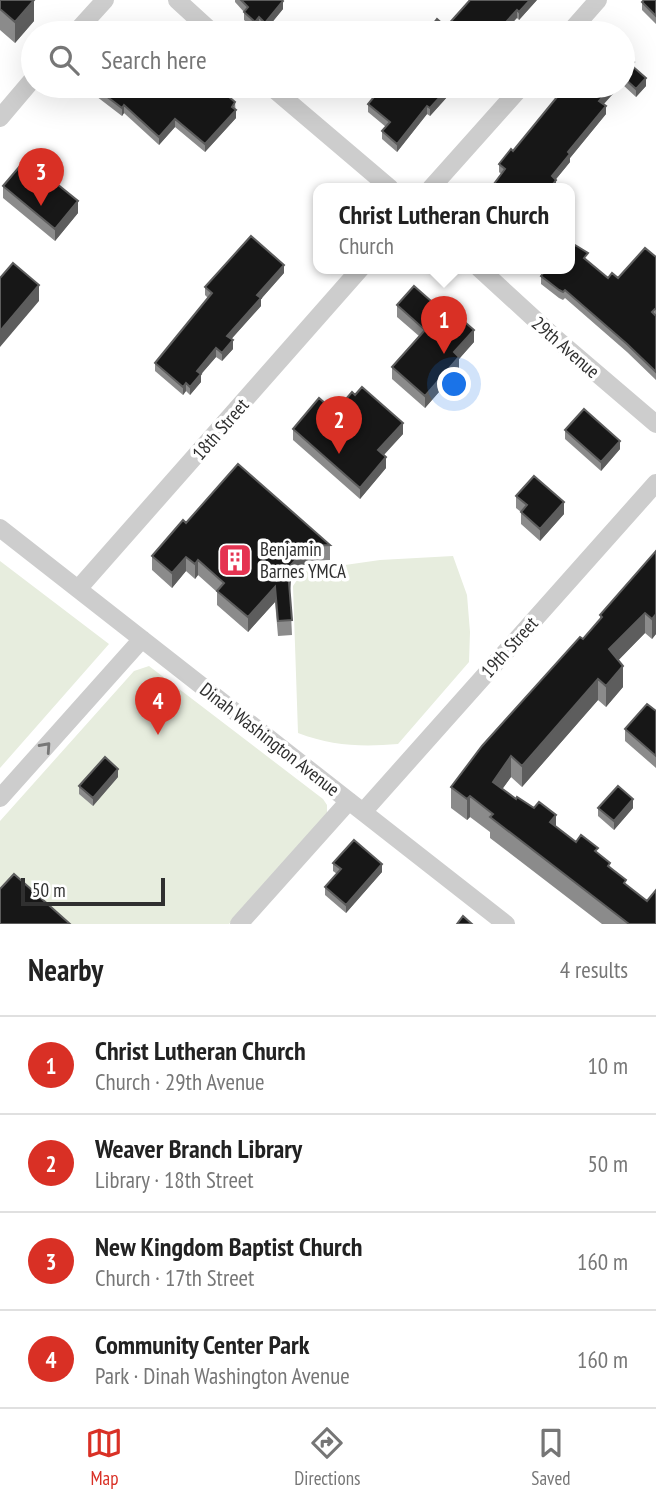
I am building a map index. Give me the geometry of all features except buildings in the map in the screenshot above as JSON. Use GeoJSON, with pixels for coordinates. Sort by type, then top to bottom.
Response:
{"type":"FeatureCollection","features":[{"type":"Feature","properties":{"kind":"street"},"geometry":{"type":"LineString","coordinates":[[86,21],[105,0]]}},
{"type":"Feature","properties":{"kind":"street"},"geometry":{"type":"LineString","coordinates":[[177,0],[200,21]]}},
{"type":"Feature","properties":{"kind":"street"},"geometry":{"type":"LineString","coordinates":[[580,21],[598,0]]}},
{"type":"Feature","properties":{"kind":"street"},"geometry":{"type":"LineString","coordinates":[[0,118],[21,93]]}},
{"type":"Feature","properties":{"kind":"street"},"geometry":{"type":"LineString","coordinates":[[284,98],[384,183]]}},
{"type":"Feature","properties":{"kind":"street"},"geometry":{"type":"LineString","coordinates":[[436,183],[511,98]]}},
{"type":"Feature","properties":{"kind":"street","name":"18th Street"},"geometry":{"type":"LineString","coordinates":[[78,589],[356,274]]}},
{"type":"Feature","properties":{"kind":"street","name":"29th Avenue"},"geometry":{"type":"LineString","coordinates":[[486,274],[656,424]]}},
{"type":"Feature","properties":{"kind":"street","name":"19th Street"},"geometry":{"type":"LineString","coordinates":[[239,924],[356,807],[656,483]]}},
{"type":"Feature","properties":{"kind":"street","name":"Dinah Washington Avenue"},"geometry":{"type":"LineString","coordinates":[[0,528],[506,924]]}},
{"type":"Feature","properties":{"kind":"street"},"geometry":{"type":"LineString","coordinates":[[0,798],[142,639]]}},
{"type":"Feature","properties":{"kind":"green space"},"geometry":{"type":"Polygon","coordinates":[[[453,556],[467,595],[469,662],[398,744],[347,744],[323,741],[298,733],[293,586],[303,571],[380,560],[453,556]]]}},
{"type":"Feature","properties":{"kind":"green space"},"geometry":{"type":"Polygon","coordinates":[[[0,561],[109,644],[0,768],[0,561]]]}},
{"type":"Feature","properties":{"kind":"green space"},"geometry":{"type":"Polygon","coordinates":[[[149,666],[323,799],[327,805],[327,813],[229,924],[0,924],[0,821],[134,671],[149,666]]]}},
{"type":"Feature","properties":{"kind":"place","name":"New Kingdom Baptist Church"},"geometry":{"type":"Point","coordinates":[41,206]}},
{"type":"Feature","properties":{"kind":"place","name":"Christ Lutheran Church"},"geometry":{"type":"Point","coordinates":[444,354]}},
{"type":"Feature","properties":{"kind":"place","name":"Weaver Branch Library"},"geometry":{"type":"Point","coordinates":[339,454]}},
{"type":"Feature","properties":{"kind":"place","name":"Benjamin Barnes YMCA"},"geometry":{"type":"Point","coordinates":[235,560]}},
{"type":"Feature","properties":{"kind":"place","name":"Community Center Park"},"geometry":{"type":"Point","coordinates":[158,735]}}]}
